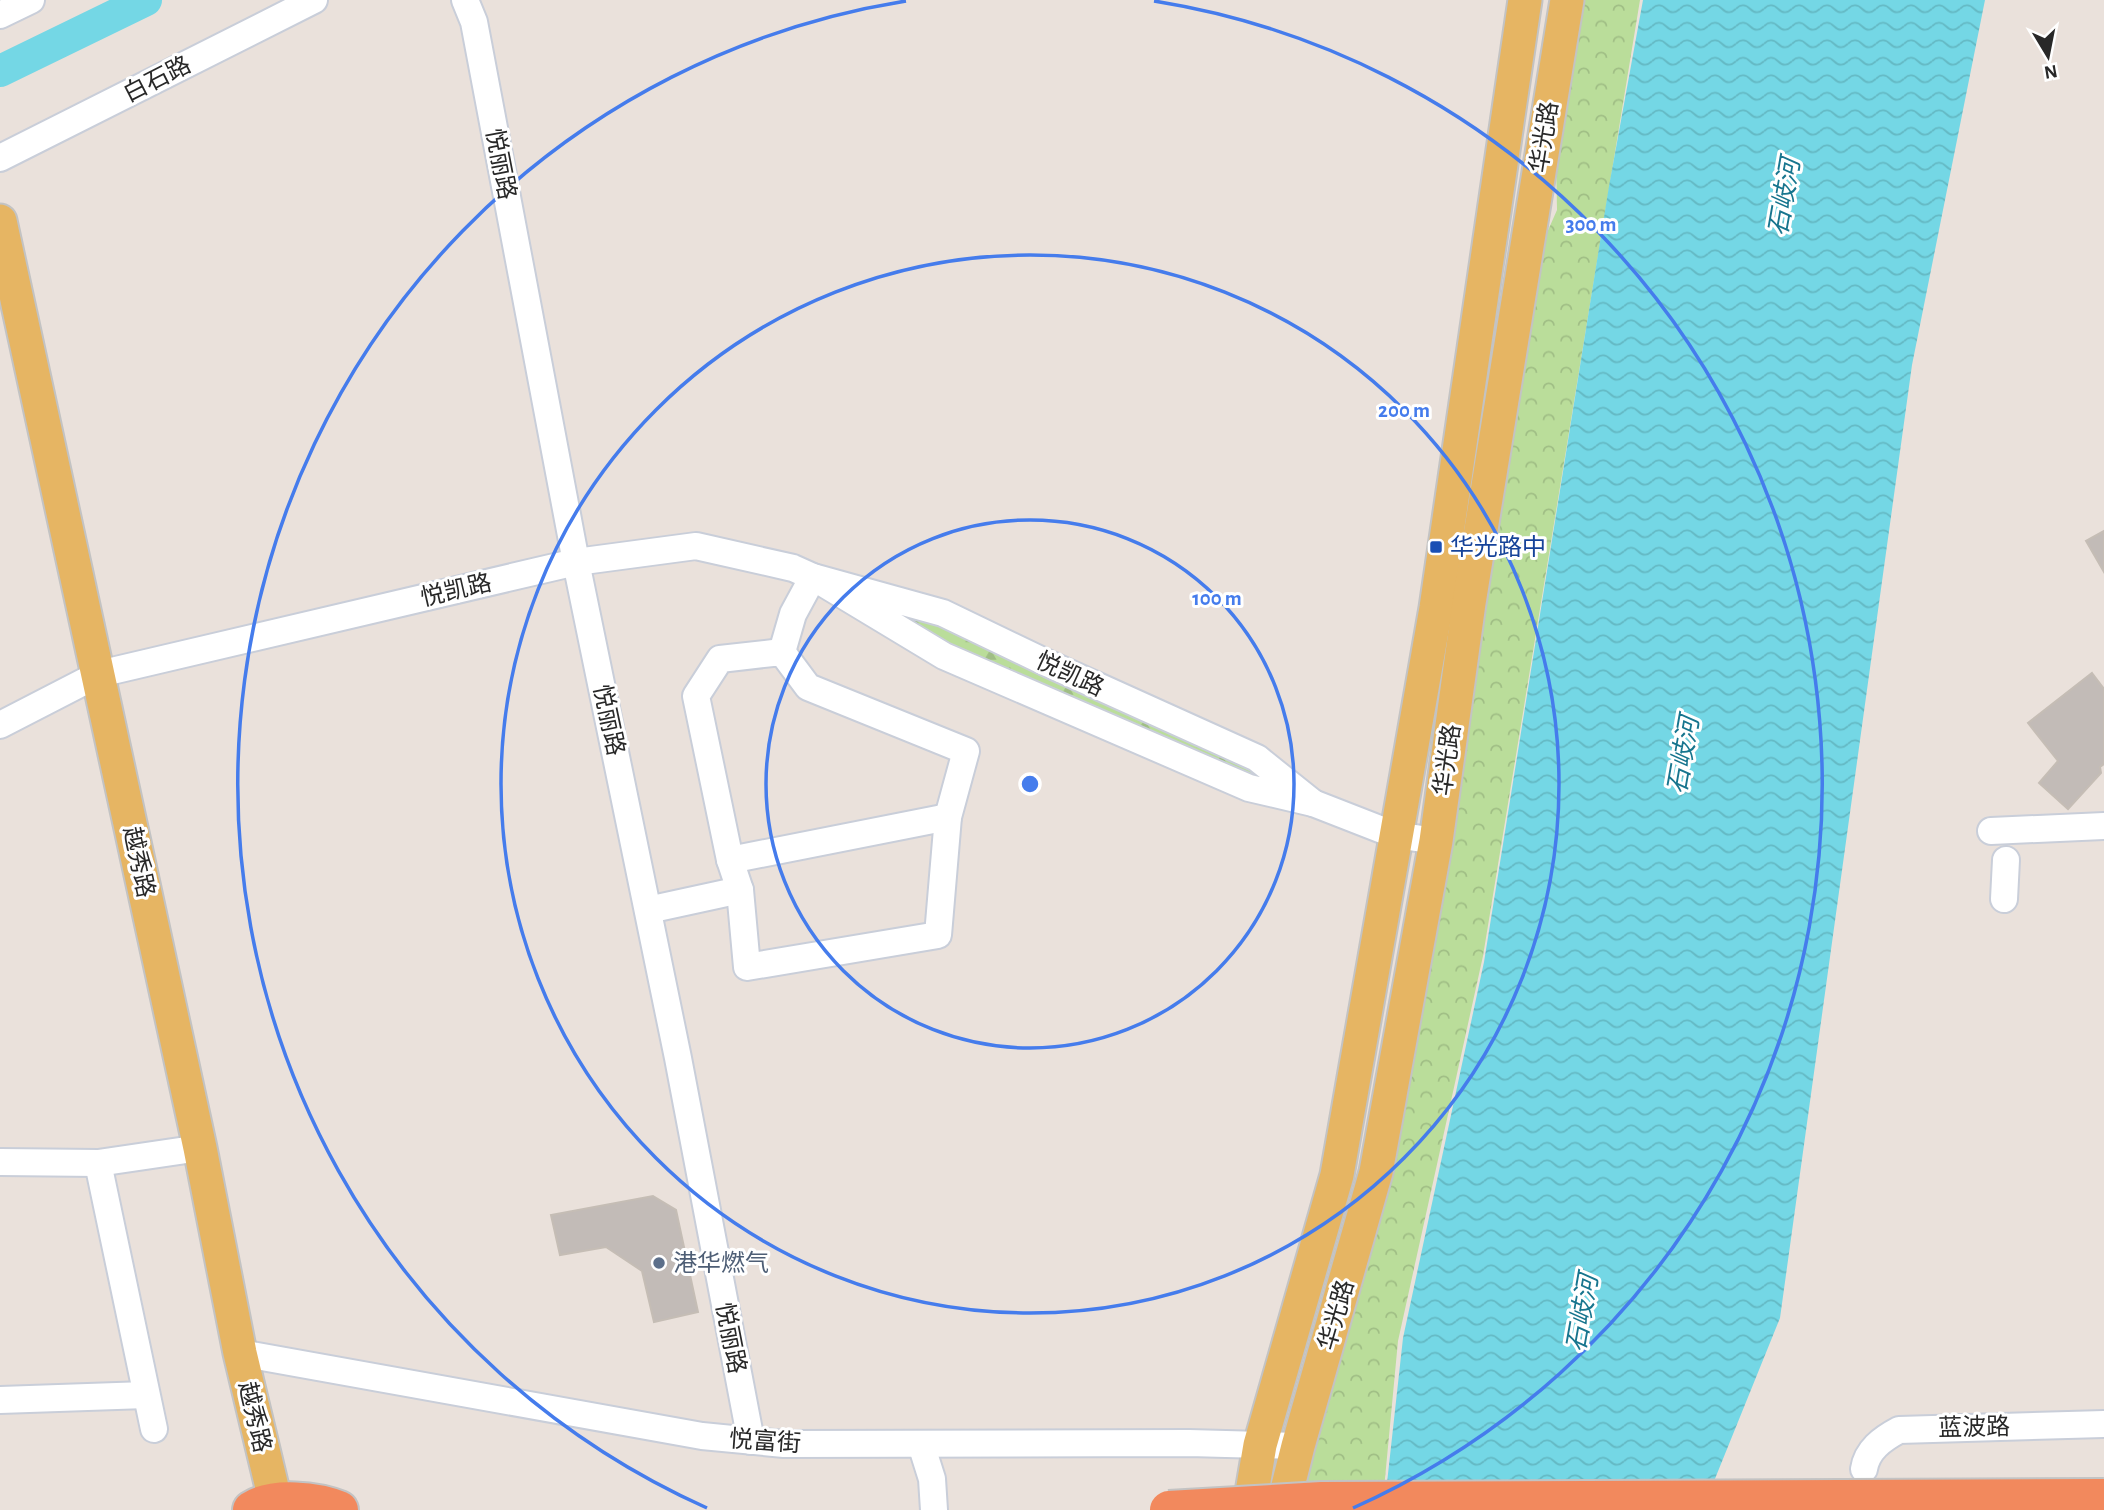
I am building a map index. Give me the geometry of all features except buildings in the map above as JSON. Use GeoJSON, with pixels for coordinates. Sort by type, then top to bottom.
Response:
{"type":"FeatureCollection","features":[{"type":"Feature","properties":{"kind":"highway"},"geometry":{"type":"LineString","coordinates":[[1169,1510],[1322,1501],[2104,1497]]}},
{"type":"Feature","properties":{"kind":"highway"},"geometry":{"type":"LineString","coordinates":[[264,1507],[320,1503],[339,1510]]}},
{"type":"Feature","properties":{"kind":"main road","name":"华光路"},"geometry":{"type":"LineString","coordinates":[[1249,1510],[1260,1445],[1336,1175],[1436,608],[1525,0]]}},
{"type":"Feature","properties":{"kind":"main road","name":"华光路"},"geometry":{"type":"LineString","coordinates":[[1282,1510],[1376,1172],[1436,841],[1471,589],[1566,0]]}},
{"type":"Feature","properties":{"kind":"main road","name":"越秀路"},"geometry":{"type":"LineString","coordinates":[[0,221],[200,1148],[240,1353],[264,1507]]}},
{"type":"Feature","properties":{"kind":"street"},"geometry":{"type":"LineString","coordinates":[[0,15],[31,0]]}},
{"type":"Feature","properties":{"kind":"street","name":"白石路"},"geometry":{"type":"LineString","coordinates":[[0,158],[314,0]]}},
{"type":"Feature","properties":{"kind":"street","name":"悦丽路"},"geometry":{"type":"LineString","coordinates":[[465,0],[474,22],[576,562],[648,910],[751,1441]]}},
{"type":"Feature","properties":{"kind":"street","name":"悦凯路"},"geometry":{"type":"LineString","coordinates":[[0,725],[99,674],[576,562],[696,546],[793,568],[813,577],[944,656],[1249,788],[1312,803],[1395,835],[1436,841]]}},
{"type":"Feature","properties":{"kind":"street"},"geometry":{"type":"LineString","coordinates":[[782,652],[793,614],[813,577]]}},
{"type":"Feature","properties":{"kind":"street","name":"悦凯路"},"geometry":{"type":"LineString","coordinates":[[813,577],[943,613],[1257,758],[1312,803]]}},
{"type":"Feature","properties":{"kind":"street"},"geometry":{"type":"LineString","coordinates":[[782,652],[808,687],[966,751],[948,817],[938,935],[747,967],[740,890],[730,860],[696,696],[720,659],[782,652]]}},
{"type":"Feature","properties":{"kind":"street"},"geometry":{"type":"LineString","coordinates":[[730,860],[948,817]]}},
{"type":"Feature","properties":{"kind":"street"},"geometry":{"type":"LineString","coordinates":[[1991,831],[2104,826]]}},
{"type":"Feature","properties":{"kind":"street"},"geometry":{"type":"LineString","coordinates":[[2004,899],[2006,860]]}},
{"type":"Feature","properties":{"kind":"street"},"geometry":{"type":"LineString","coordinates":[[648,910],[740,890]]}},
{"type":"Feature","properties":{"kind":"street"},"geometry":{"type":"LineString","coordinates":[[0,1162],[98,1163],[200,1148]]}},
{"type":"Feature","properties":{"kind":"street"},"geometry":{"type":"LineString","coordinates":[[98,1163],[154,1429]]}},
{"type":"Feature","properties":{"kind":"street","name":"悦富街"},"geometry":{"type":"LineString","coordinates":[[240,1353],[702,1436],[783,1444],[1189,1443],[1298,1446]]}},
{"type":"Feature","properties":{"kind":"street"},"geometry":{"type":"LineString","coordinates":[[0,1400],[146,1395]]}},
{"type":"Feature","properties":{"kind":"street","name":"蓝波路"},"geometry":{"type":"LineString","coordinates":[[1864,1469],[1866,1460],[1876,1445],[1899,1430],[2104,1424]]}},
{"type":"Feature","properties":{"kind":"street"},"geometry":{"type":"LineString","coordinates":[[921,1444],[932,1479],[934,1510]]}},
{"type":"Feature","properties":{"kind":"green space"},"geometry":{"type":"Polygon","coordinates":[[[1579,0],[1640,0],[1483,956],[1398,1341],[1382,1510],[1290,1510],[1370,1215],[1542,244],[1557,210],[1556,156],[1579,0]]]}},
{"type":"Feature","properties":{"kind":"green space"},"geometry":{"type":"Polygon","coordinates":[[[885,608],[947,623],[1259,766],[1281,791],[938,644],[885,608]]]}},
{"type":"Feature","properties":{"kind":"water","name":"石岐河"},"geometry":{"type":"Polygon","coordinates":[[[1643,0],[1985,0],[1912,365],[1780,1318],[1708,1496],[1384,1510],[1403,1338],[1484,962],[1609,186],[1643,0]]]}},
{"type":"Feature","properties":{"kind":"waterway"},"geometry":{"type":"LineString","coordinates":[[0,71],[146,0]]}},
{"type":"Feature","properties":{"kind":"place","name":"华光路中"},"geometry":{"type":"Point","coordinates":[1436,547]}},
{"type":"Feature","properties":{"kind":"place","name":"港华燃气"},"geometry":{"type":"Point","coordinates":[659,1263]}}]}
